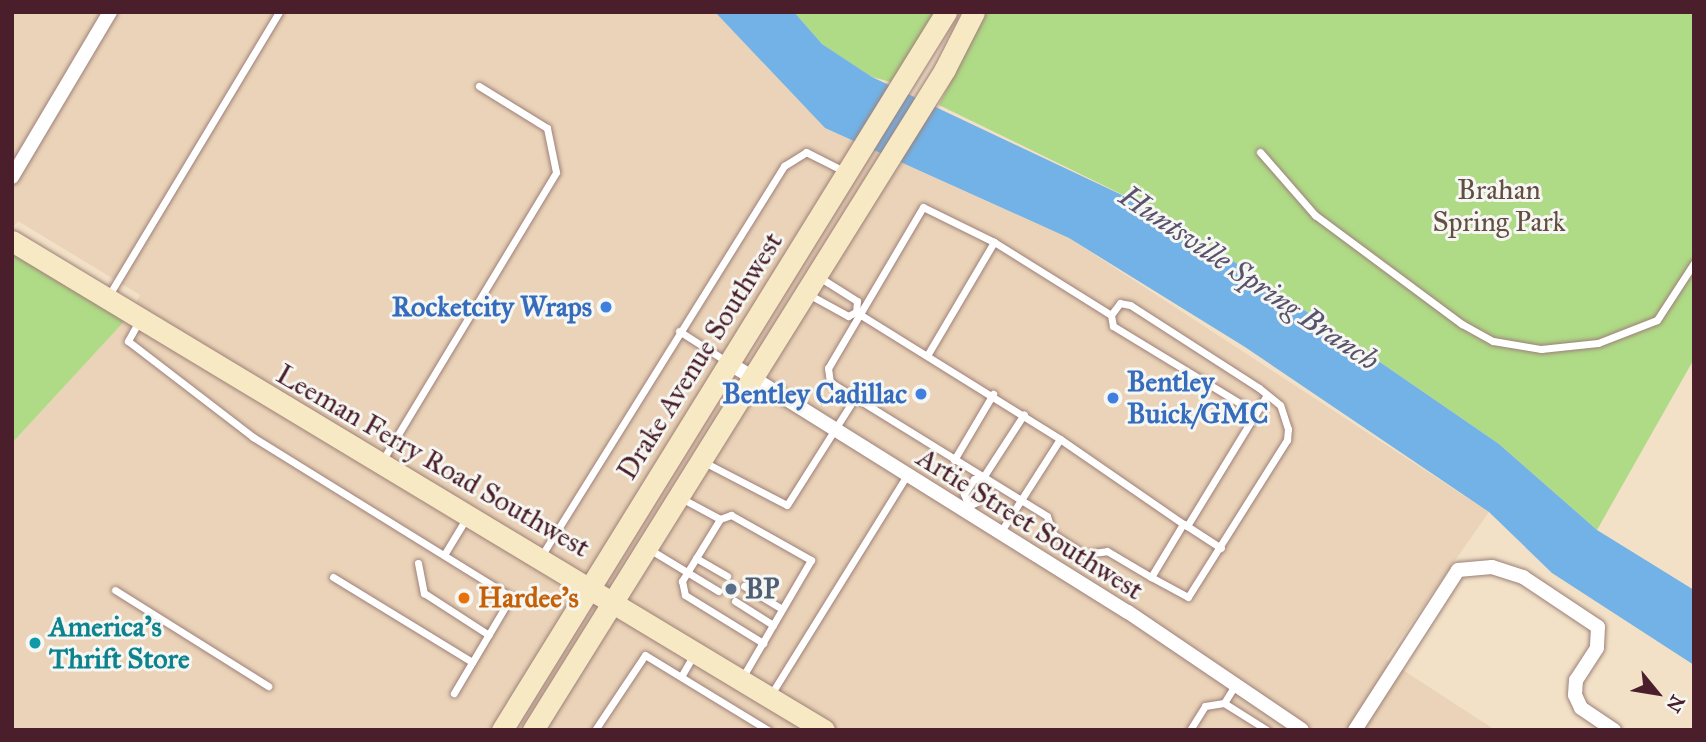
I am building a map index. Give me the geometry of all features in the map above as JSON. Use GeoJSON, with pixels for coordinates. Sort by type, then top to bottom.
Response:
{"type":"FeatureCollection","features":[{"type":"Feature","properties":{"kind":"street"},"geometry":{"type":"LineString","coordinates":[[12,177],[110,12]]}},
{"type":"Feature","properties":{"kind":"street","name":"Drake Avenue Southwest"},"geometry":{"type":"LineString","coordinates":[[507,728],[590,585],[905,85],[946,12]]}},
{"type":"Feature","properties":{"kind":"street","name":"Drake Avenue Southwest"},"geometry":{"type":"LineString","coordinates":[[533,730],[612,599],[930,93],[974,12]]}},
{"type":"Feature","properties":{"kind":"street","name":"Leeman Ferry Road Southwest"},"geometry":{"type":"LineString","coordinates":[[12,241],[539,559],[590,585],[824,730]]}},
{"type":"Feature","properties":{"kind":"street","name":"Artie Street Southwest"},"geometry":{"type":"LineString","coordinates":[[729,363],[906,477],[965,507],[1000,533],[1302,730]]}},
{"type":"Feature","properties":{"kind":"street"},"geometry":{"type":"LineString","coordinates":[[1356,730],[1458,570],[1507,570],[1598,627],[1597,648],[1576,680],[1576,695],[1581,708],[1614,730]]}},
{"type":"Feature","properties":{"kind":"lane"},"geometry":{"type":"LineString","coordinates":[[107,299],[279,12]]}},
{"type":"Feature","properties":{"kind":"lane"},"geometry":{"type":"LineString","coordinates":[[382,462],[556,172],[547,128],[479,86]]}},
{"type":"Feature","properties":{"kind":"lane"},"geometry":{"type":"LineString","coordinates":[[539,559],[784,166],[806,152],[848,173]]}},
{"type":"Feature","properties":{"kind":"lane"},"geometry":{"type":"LineString","coordinates":[[1259,152],[1315,215],[1462,324],[1493,341],[1541,349],[1598,342],[1657,320],[1694,263]]}},
{"type":"Feature","properties":{"kind":"lane"},"geometry":{"type":"LineString","coordinates":[[1111,315],[995,242],[923,207],[859,313],[827,373],[853,399],[1047,516],[1053,534],[1084,554],[1107,551],[1188,597],[1287,440],[1285,417],[1267,395],[1130,305],[1120,303],[1111,315],[1113,326],[1256,413]]}},
{"type":"Feature","properties":{"kind":"lane"},"geometry":{"type":"LineString","coordinates":[[928,354],[995,242]]}},
{"type":"Feature","properties":{"kind":"lane"},"geometry":{"type":"LineString","coordinates":[[810,284],[848,316],[859,313],[993,394],[1221,548]]}},
{"type":"Feature","properties":{"kind":"lane"},"geometry":{"type":"LineString","coordinates":[[810,284],[857,301],[859,313]]}},
{"type":"Feature","properties":{"kind":"lane"},"geometry":{"type":"LineString","coordinates":[[140,319],[128,341],[253,437],[511,597],[454,692]]}},
{"type":"Feature","properties":{"kind":"lane"},"geometry":{"type":"LineString","coordinates":[[679,331],[729,363]]}},
{"type":"Feature","properties":{"kind":"lane"},"geometry":{"type":"LineString","coordinates":[[954,460],[993,394]]}},
{"type":"Feature","properties":{"kind":"lane"},"geometry":{"type":"LineString","coordinates":[[1151,577],[1267,395]]}},
{"type":"Feature","properties":{"kind":"lane"},"geometry":{"type":"LineString","coordinates":[[700,460],[787,505],[853,399]]}},
{"type":"Feature","properties":{"kind":"lane"},"geometry":{"type":"LineString","coordinates":[[982,478],[987,486],[977,502],[965,507],[964,494],[974,479],[982,478],[1024,414]]}},
{"type":"Feature","properties":{"kind":"lane"},"geometry":{"type":"LineString","coordinates":[[1000,533],[1059,439]]}},
{"type":"Feature","properties":{"kind":"lane"},"geometry":{"type":"LineString","coordinates":[[770,696],[906,477]]}},
{"type":"Feature","properties":{"kind":"lane"},"geometry":{"type":"LineString","coordinates":[[677,496],[719,519]]}},
{"type":"Feature","properties":{"kind":"lane"},"geometry":{"type":"LineString","coordinates":[[742,678],[811,560],[732,515],[719,519],[687,572],[685,595],[762,643]]}},
{"type":"Feature","properties":{"kind":"lane"},"geometry":{"type":"LineString","coordinates":[[444,555],[468,516]]}},
{"type":"Feature","properties":{"kind":"lane"},"geometry":{"type":"LineString","coordinates":[[645,547],[718,591]]}},
{"type":"Feature","properties":{"kind":"lane"},"geometry":{"type":"LineString","coordinates":[[696,558],[727,576]]}},
{"type":"Feature","properties":{"kind":"lane"},"geometry":{"type":"LineString","coordinates":[[418,563],[424,593],[489,635]]}},
{"type":"Feature","properties":{"kind":"lane"},"geometry":{"type":"LineString","coordinates":[[333,577],[472,662]]}},
{"type":"Feature","properties":{"kind":"lane"},"geometry":{"type":"LineString","coordinates":[[744,586],[782,609]]}},
{"type":"Feature","properties":{"kind":"lane"},"geometry":{"type":"LineString","coordinates":[[115,590],[268,686]]}},
{"type":"Feature","properties":{"kind":"lane"},"geometry":{"type":"LineString","coordinates":[[735,601],[773,625]]}},
{"type":"Feature","properties":{"kind":"lane"},"geometry":{"type":"LineString","coordinates":[[682,675],[696,650]]}},
{"type":"Feature","properties":{"kind":"lane"},"geometry":{"type":"LineString","coordinates":[[595,730],[645,654],[768,730]]}},
{"type":"Feature","properties":{"kind":"lane"},"geometry":{"type":"LineString","coordinates":[[1224,703],[1234,687]]}},
{"type":"Feature","properties":{"kind":"lane"},"geometry":{"type":"LineString","coordinates":[[1189,730],[1205,706],[1224,703],[1267,730]]}},
{"type":"Feature","properties":{"kind":"shaded area"},"geometry":{"type":"Polygon","coordinates":[[[12,12],[715,12],[825,128],[1069,238],[1489,512],[1386,659],[1495,730],[12,730],[12,443],[131,314],[140,295],[18,221],[12,229],[12,12]]]}},
{"type":"Feature","properties":{"kind":"green space"},"geometry":{"type":"Polygon","coordinates":[[[794,12],[937,12],[891,82],[872,77],[822,44],[794,12]]]}},
{"type":"Feature","properties":{"kind":"green space","name":"Brahan Spring Park"},"geometry":{"type":"Polygon","coordinates":[[[986,12],[1694,12],[1694,359],[1597,530],[1499,444],[1217,250],[1158,212],[939,105],[986,12]]]}},
{"type":"Feature","properties":{"kind":"green space"},"geometry":{"type":"Polygon","coordinates":[[[12,241],[131,314],[12,443],[12,241]]]}},
{"type":"Feature","properties":{"kind":"water","name":"Huntsville Spring Branch"},"geometry":{"type":"Polygon","coordinates":[[[715,12],[794,12],[822,44],[872,77],[1158,212],[1217,250],[1499,444],[1597,530],[1694,590],[1694,665],[1552,573],[1489,512],[1245,347],[1069,238],[825,128],[715,12]]]}},
{"type":"Feature","properties":{"kind":"place","name":"Rocketcity Wraps"},"geometry":{"type":"Point","coordinates":[606,307]}},
{"type":"Feature","properties":{"kind":"place","name":"Bentley Cadillac"},"geometry":{"type":"Point","coordinates":[921,394]}},
{"type":"Feature","properties":{"kind":"place","name":"Bentley Buick/GMC"},"geometry":{"type":"Point","coordinates":[1113,398]}},
{"type":"Feature","properties":{"kind":"place","name":"BP"},"geometry":{"type":"Point","coordinates":[731,589]}},
{"type":"Feature","properties":{"kind":"place","name":"Hardee's"},"geometry":{"type":"Point","coordinates":[464,598]}},
{"type":"Feature","properties":{"kind":"place","name":"America's Thrift Store"},"geometry":{"type":"Point","coordinates":[35,643]}}]}
